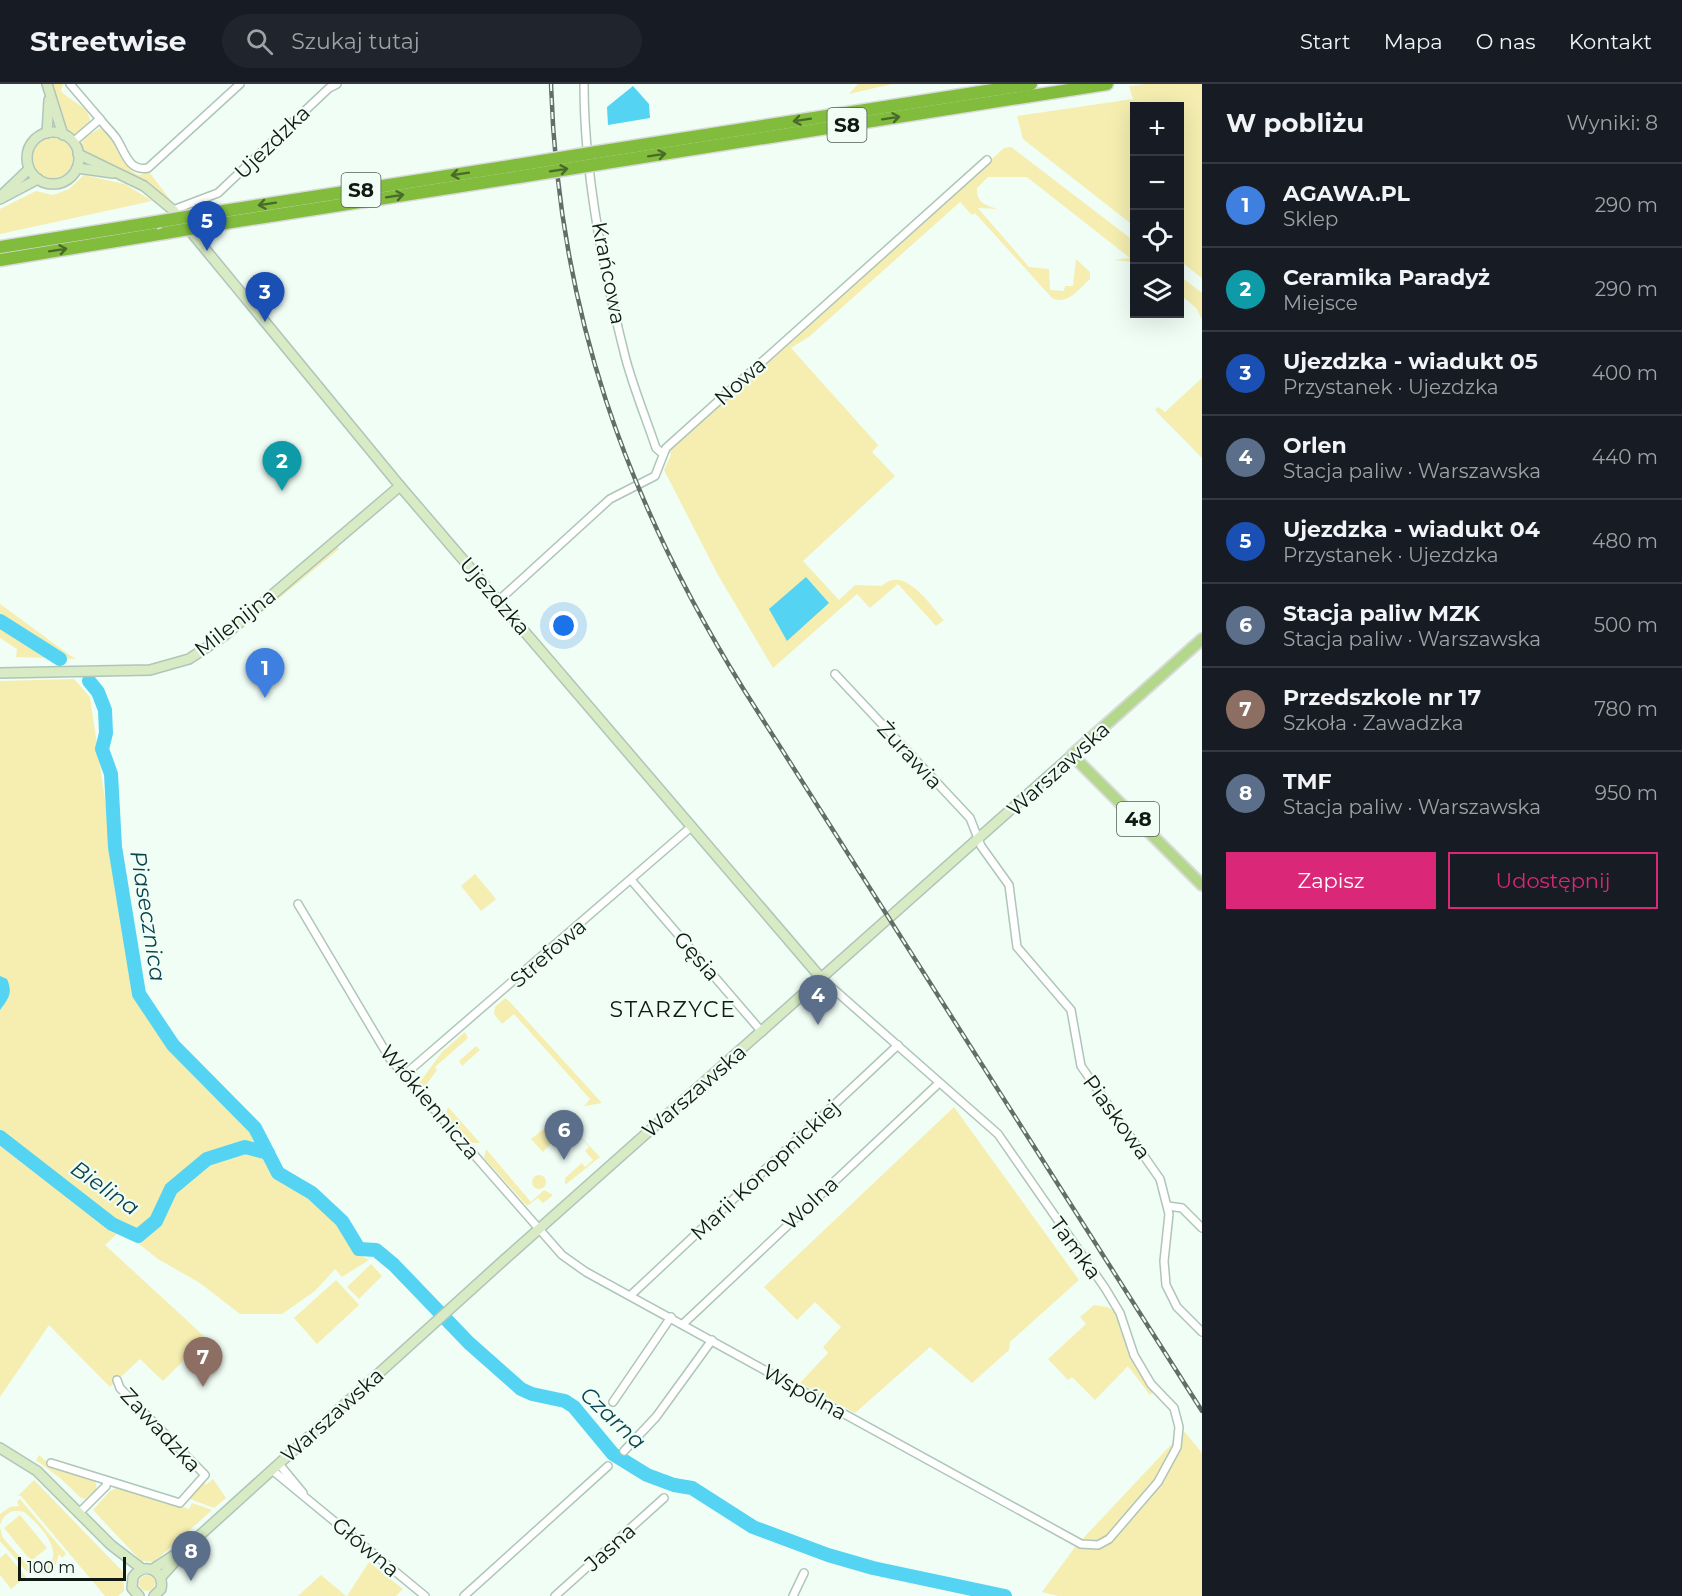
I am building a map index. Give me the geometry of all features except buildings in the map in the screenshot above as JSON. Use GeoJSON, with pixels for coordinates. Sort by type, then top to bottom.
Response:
{"type":"FeatureCollection","features":[{"type":"Feature","properties":{"kind":"highway","name":"S8"},"geometry":{"type":"LineString","coordinates":[[0,260],[1031,84]]}},
{"type":"Feature","properties":{"kind":"highway","name":"S8"},"geometry":{"type":"LineString","coordinates":[[598,158],[1107,84]]}},
{"type":"Feature","properties":{"kind":"highway","name":"S8"},"geometry":{"type":"LineString","coordinates":[[0,247],[204,214],[518,171]]}},
{"type":"Feature","properties":{"kind":"main road"},"geometry":{"type":"LineString","coordinates":[[46,134],[47,86]]}},
{"type":"Feature","properties":{"kind":"main road"},"geometry":{"type":"LineString","coordinates":[[47,86],[63,135]]}},
{"type":"Feature","properties":{"kind":"main road"},"geometry":{"type":"LineString","coordinates":[[63,135],[73,142],[78,154],[77,168],[70,178],[60,183],[48,184],[38,179],[29,169],[27,162],[30,147],[40,136],[63,135]]}},
{"type":"Feature","properties":{"kind":"main road","name":"Ujezdzka"},"geometry":{"type":"LineString","coordinates":[[78,154],[129,178],[173,210],[400,486],[821,978]]}},
{"type":"Feature","properties":{"kind":"main road","name":"Ujezdzka"},"geometry":{"type":"LineString","coordinates":[[77,168],[129,178]]}},
{"type":"Feature","properties":{"kind":"main road"},"geometry":{"type":"LineString","coordinates":[[0,198],[29,169]]}},
{"type":"Feature","properties":{"kind":"main road"},"geometry":{"type":"LineString","coordinates":[[0,198],[38,179]]}},
{"type":"Feature","properties":{"kind":"main road","name":"Milenijna"},"geometry":{"type":"LineString","coordinates":[[0,673],[150,670],[189,658],[224,636],[400,486]]}},
{"type":"Feature","properties":{"kind":"main road","name":"Warszawska"},"geometry":{"type":"LineString","coordinates":[[161,1577],[188,1546],[436,1321],[1202,639]]}},
{"type":"Feature","properties":{"kind":"main road","name":"48"},"geometry":{"type":"LineString","coordinates":[[1072,756],[1202,885]]}},
{"type":"Feature","properties":{"kind":"main road"},"geometry":{"type":"LineString","coordinates":[[0,1448],[37,1471],[80,1512],[111,1545],[133,1576]]}},
{"type":"Feature","properties":{"kind":"main road"},"geometry":{"type":"LineString","coordinates":[[111,1545],[141,1569],[153,1569],[161,1577],[159,1594]]}},
{"type":"Feature","properties":{"kind":"main road","name":"Warszawska"},"geometry":{"type":"LineString","coordinates":[[153,1569],[188,1546]]}},
{"type":"Feature","properties":{"kind":"main road"},"geometry":{"type":"LineString","coordinates":[[139,1596],[130,1592],[133,1576],[141,1569]]}},
{"type":"Feature","properties":{"kind":"street"},"geometry":{"type":"LineString","coordinates":[[70,84],[114,136],[132,165],[142,169],[154,165],[240,84]]}},
{"type":"Feature","properties":{"kind":"street","name":"Ujezdzka"},"geometry":{"type":"LineString","coordinates":[[173,210],[218,194],[329,88],[337,84]]}},
{"type":"Feature","properties":{"kind":"street","name":"Krańcowa"},"geometry":{"type":"LineString","coordinates":[[584,84],[589,159],[598,221],[625,358],[656,448],[663,454]]}},
{"type":"Feature","properties":{"kind":"street"},"geometry":{"type":"LineString","coordinates":[[73,142],[100,119]]}},
{"type":"Feature","properties":{"kind":"street","name":"Nowa"},"geometry":{"type":"LineString","coordinates":[[498,601],[610,499],[655,476],[666,448],[987,160]]}},
{"type":"Feature","properties":{"kind":"street","name":"Żurawia"},"geometry":{"type":"LineString","coordinates":[[835,674],[970,818],[978,840]]}},
{"type":"Feature","properties":{"kind":"street","name":"Strefowa"},"geometry":{"type":"LineString","coordinates":[[404,1076],[632,881],[691,827]]}},
{"type":"Feature","properties":{"kind":"street","name":"Piaskowa"},"geometry":{"type":"LineString","coordinates":[[978,840],[1009,885],[1017,947],[1071,1010],[1081,1066],[1152,1165],[1168,1206],[1169,1227],[1164,1261],[1166,1285],[1177,1307],[1202,1332]]}},
{"type":"Feature","properties":{"kind":"street","name":"Gęsia"},"geometry":{"type":"LineString","coordinates":[[632,881],[762,1032]]}},
{"type":"Feature","properties":{"kind":"street","name":"Włókiennicza"},"geometry":{"type":"LineString","coordinates":[[298,904],[390,1059],[539,1229]]}},
{"type":"Feature","properties":{"kind":"street","name":"Tamka"},"geometry":{"type":"LineString","coordinates":[[821,978],[898,1045],[938,1084],[998,1134],[1109,1294],[1120,1313],[1134,1355],[1150,1384],[1174,1408],[1178,1418],[1177,1447],[1158,1482],[1109,1539],[1098,1545],[1081,1544]]}},
{"type":"Feature","properties":{"kind":"street","name":"Marii Konopnickiej"},"geometry":{"type":"LineString","coordinates":[[631,1295],[898,1045]]}},
{"type":"Feature","properties":{"kind":"street","name":"Wolna"},"geometry":{"type":"LineString","coordinates":[[683,1324],[938,1084]]}},
{"type":"Feature","properties":{"kind":"street"},"geometry":{"type":"LineString","coordinates":[[1168,1206],[1182,1208],[1202,1228]]}},
{"type":"Feature","properties":{"kind":"street","name":"Wspólna"},"geometry":{"type":"LineString","coordinates":[[539,1229],[570,1261],[1081,1544]]}},
{"type":"Feature","properties":{"kind":"street"},"geometry":{"type":"LineString","coordinates":[[613,1402],[671,1317]]}},
{"type":"Feature","properties":{"kind":"street"},"geometry":{"type":"LineString","coordinates":[[624,1451],[649,1426],[712,1340]]}},
{"type":"Feature","properties":{"kind":"street","name":"Zawadzka"},"geometry":{"type":"LineString","coordinates":[[51,1463],[180,1503],[205,1475],[120,1388],[117,1380]]}},
{"type":"Feature","properties":{"kind":"street"},"geometry":{"type":"LineString","coordinates":[[464,1596],[608,1466]]}},
{"type":"Feature","properties":{"kind":"street","name":"Główna"},"geometry":{"type":"LineString","coordinates":[[275,1467],[307,1498],[425,1596]]}},
{"type":"Feature","properties":{"kind":"street"},"geometry":{"type":"LineString","coordinates":[[80,1512],[106,1486],[107,1481]]}},
{"type":"Feature","properties":{"kind":"street","name":"Jasna"},"geometry":{"type":"LineString","coordinates":[[555,1596],[664,1498]]}},
{"type":"Feature","properties":{"kind":"street"},"geometry":{"type":"LineString","coordinates":[[793,1596],[804,1573]]}},
{"type":"Feature","properties":{"kind":"shaded area"},"geometry":{"type":"Polygon","coordinates":[[[51,84],[63,84],[61,91],[87,112],[90,122],[76,134],[69,133],[63,127],[51,84]]]}},
{"type":"Feature","properties":{"kind":"shaded area"},"geometry":{"type":"Polygon","coordinates":[[[858,84],[892,84],[849,94],[858,84]]]}},
{"type":"Feature","properties":{"kind":"shaded area"},"geometry":{"type":"Polygon","coordinates":[[[1202,84],[1202,278],[1184,264],[1184,102],[1130,102],[1130,223],[1023,139],[1017,116],[1133,99],[1129,86],[1202,84]]]}},
{"type":"Feature","properties":{"kind":"shaded area"},"geometry":{"type":"Polygon","coordinates":[[[100,128],[111,139],[127,166],[139,175],[149,172],[172,202],[145,181],[82,151],[81,144],[84,138],[100,128]]]}},
{"type":"Feature","properties":{"kind":"shaded area"},"geometry":{"type":"Polygon","coordinates":[[[53,138],[67,144],[73,158],[67,172],[53,178],[39,172],[33,158],[39,144],[53,138]]]}},
{"type":"Feature","properties":{"kind":"shaded area"},"geometry":{"type":"Polygon","coordinates":[[[1011,147],[1130,238],[1130,258],[1027,177],[988,177],[977,188],[978,197],[983,203],[997,209],[978,208],[1029,267],[1049,269],[1050,290],[1064,291],[1065,286],[1073,286],[1076,259],[1090,272],[1090,279],[1077,292],[1063,300],[1052,298],[975,213],[972,215],[960,202],[810,336],[791,348],[878,445],[872,452],[895,476],[803,561],[839,600],[855,585],[882,586],[890,581],[899,580],[916,589],[944,620],[936,626],[898,584],[870,608],[857,594],[773,668],[718,575],[664,470],[671,455],[668,449],[1004,148],[1011,147]]]}},
{"type":"Feature","properties":{"kind":"shaded area"},"geometry":{"type":"Polygon","coordinates":[[[84,175],[125,184],[152,201],[0,234],[0,209],[36,191],[53,195],[69,189],[84,175]]]}},
{"type":"Feature","properties":{"kind":"shaded area"},"geometry":{"type":"Polygon","coordinates":[[[1130,258],[1130,262],[1113,260],[1130,258]]]}},
{"type":"Feature","properties":{"kind":"shaded area"},"geometry":{"type":"Polygon","coordinates":[[[1184,279],[1202,293],[1202,319],[1196,308],[1184,298],[1184,279]]]}},
{"type":"Feature","properties":{"kind":"shaded area"},"geometry":{"type":"Polygon","coordinates":[[[1202,378],[1202,458],[1155,410],[1158,407],[1165,412],[1202,378]]]}},
{"type":"Feature","properties":{"kind":"shaded area"},"geometry":{"type":"Polygon","coordinates":[[[336,546],[339,549],[260,614],[271,601],[336,546]]]}},
{"type":"Feature","properties":{"kind":"shaded area"},"geometry":{"type":"Polygon","coordinates":[[[0,604],[76,659],[16,657],[17,649],[0,638],[0,604]]]}},
{"type":"Feature","properties":{"kind":"shaded area"},"geometry":{"type":"Polygon","coordinates":[[[74,679],[90,697],[125,936],[138,995],[172,1045],[240,1116],[278,1181],[296,1188],[339,1224],[356,1253],[369,1260],[342,1277],[335,1269],[315,1291],[282,1314],[240,1314],[200,1283],[158,1259],[0,1135],[0,681],[74,679]]]}},
{"type":"Feature","properties":{"kind":"shaded area"},"geometry":{"type":"Polygon","coordinates":[[[475,874],[496,899],[481,911],[461,886],[475,874]]]}},
{"type":"Feature","properties":{"kind":"shaded area"},"geometry":{"type":"Polygon","coordinates":[[[505,998],[602,1103],[584,1106],[590,1099],[514,1014],[502,1024],[494,1014],[495,1007],[505,998]]]}},
{"type":"Feature","properties":{"kind":"shaded area"},"geometry":{"type":"Polygon","coordinates":[[[465,1032],[468,1038],[435,1067],[437,1070],[424,1088],[419,1083],[442,1052],[465,1032]]]}},
{"type":"Feature","properties":{"kind":"shaded area"},"geometry":{"type":"Polygon","coordinates":[[[476,1046],[480,1050],[462,1066],[459,1061],[476,1046]]]}},
{"type":"Feature","properties":{"kind":"shaded area"},"geometry":{"type":"Polygon","coordinates":[[[448,1107],[480,1143],[472,1143],[446,1114],[448,1107]]]}},
{"type":"Feature","properties":{"kind":"shaded area"},"geometry":{"type":"Polygon","coordinates":[[[954,1107],[1079,1280],[1010,1342],[1009,1350],[972,1383],[930,1347],[855,1413],[800,1383],[828,1353],[823,1347],[841,1327],[815,1302],[797,1320],[764,1287],[954,1107]]]}},
{"type":"Feature","properties":{"kind":"shaded area"},"geometry":{"type":"Polygon","coordinates":[[[545,1128],[554,1131],[557,1137],[543,1152],[531,1139],[545,1128]]]}},
{"type":"Feature","properties":{"kind":"shaded area"},"geometry":{"type":"Polygon","coordinates":[[[575,1131],[600,1157],[565,1185],[565,1178],[582,1163],[585,1167],[593,1160],[585,1151],[589,1147],[582,1139],[577,1142],[575,1131]]]}},
{"type":"Feature","properties":{"kind":"shaded area"},"geometry":{"type":"Polygon","coordinates":[[[0,1146],[117,1234],[105,1245],[206,1338],[163,1381],[140,1359],[110,1387],[49,1325],[0,1397],[0,1146]]]}},
{"type":"Feature","properties":{"kind":"shaded area"},"geometry":{"type":"Polygon","coordinates":[[[486,1149],[531,1202],[544,1190],[553,1195],[543,1203],[538,1198],[527,1206],[484,1158],[486,1149]]]}},
{"type":"Feature","properties":{"kind":"shaded area"},"geometry":{"type":"Polygon","coordinates":[[[536,1175],[542,1175],[546,1182],[542,1189],[536,1189],[532,1185],[532,1179],[536,1175]]]}},
{"type":"Feature","properties":{"kind":"shaded area"},"geometry":{"type":"Polygon","coordinates":[[[371,1264],[382,1276],[359,1299],[347,1287],[371,1264]]]}},
{"type":"Feature","properties":{"kind":"shaded area"},"geometry":{"type":"Polygon","coordinates":[[[336,1280],[359,1305],[317,1344],[294,1318],[336,1280]]]}},
{"type":"Feature","properties":{"kind":"shaded area"},"geometry":{"type":"Polygon","coordinates":[[[1094,1305],[1107,1307],[1119,1314],[1154,1391],[1150,1395],[1128,1366],[1095,1400],[1072,1377],[1068,1380],[1048,1359],[1086,1324],[1080,1317],[1094,1305]]]}},
{"type":"Feature","properties":{"kind":"shaded area"},"geometry":{"type":"Polygon","coordinates":[[[1184,1431],[1202,1453],[1202,1596],[1058,1596],[1042,1592],[1075,1547],[1184,1431]]]}},
{"type":"Feature","properties":{"kind":"shaded area"},"geometry":{"type":"Polygon","coordinates":[[[39,1455],[51,1466],[95,1480],[97,1489],[85,1499],[81,1498],[36,1460],[39,1455]]]}},
{"type":"Feature","properties":{"kind":"shaded area"},"geometry":{"type":"Polygon","coordinates":[[[213,1479],[226,1498],[214,1508],[190,1499],[201,1484],[207,1484],[213,1479]]]}},
{"type":"Feature","properties":{"kind":"shaded area"},"geometry":{"type":"Polygon","coordinates":[[[34,1480],[123,1572],[124,1591],[118,1596],[105,1596],[21,1496],[18,1496],[34,1480]]]}},
{"type":"Feature","properties":{"kind":"shaded area"},"geometry":{"type":"Polygon","coordinates":[[[119,1487],[189,1509],[192,1503],[212,1510],[154,1562],[141,1561],[93,1510],[110,1491],[119,1487]]]}},
{"type":"Feature","properties":{"kind":"shaded area"},"geometry":{"type":"Polygon","coordinates":[[[20,1499],[66,1554],[62,1558],[59,1554],[56,1564],[44,1574],[27,1572],[0,1541],[0,1528],[3,1538],[30,1568],[43,1569],[50,1563],[53,1556],[49,1540],[24,1512],[9,1513],[0,1525],[0,1514],[10,1507],[19,1506],[17,1502],[20,1499]]]}},
{"type":"Feature","properties":{"kind":"shaded area"},"geometry":{"type":"Polygon","coordinates":[[[20,1515],[47,1548],[31,1561],[4,1528],[20,1515]]]}},
{"type":"Feature","properties":{"kind":"shaded area"},"geometry":{"type":"Polygon","coordinates":[[[6,1553],[26,1577],[11,1589],[0,1575],[0,1558],[6,1553]]]}},
{"type":"Feature","properties":{"kind":"shaded area"},"geometry":{"type":"Polygon","coordinates":[[[369,1562],[403,1589],[396,1596],[347,1596],[369,1562]]]}},
{"type":"Feature","properties":{"kind":"shaded area"},"geometry":{"type":"Polygon","coordinates":[[[144,1575],[150,1575],[155,1583],[153,1589],[144,1591],[139,1586],[139,1580],[144,1575]]]}},
{"type":"Feature","properties":{"kind":"shaded area"},"geometry":{"type":"Polygon","coordinates":[[[321,1575],[346,1596],[298,1596],[321,1575]]]}},
{"type":"Feature","properties":{"kind":"water"},"geometry":{"type":"Polygon","coordinates":[[[633,86],[649,104],[650,118],[608,125],[607,107],[633,86]]]}},
{"type":"Feature","properties":{"kind":"water"},"geometry":{"type":"Polygon","coordinates":[[[806,577],[829,603],[787,641],[769,609],[806,577]]]}},
{"type":"Feature","properties":{"kind":"water"},"geometry":{"type":"Polygon","coordinates":[[[0,976],[7,979],[10,992],[0,1010],[0,976]]]}},
{"type":"Feature","properties":{"kind":"waterway","name":"Piasecznica"},"geometry":{"type":"LineString","coordinates":[[0,621],[60,659]]}},
{"type":"Feature","properties":{"kind":"waterway","name":"Czarna"},"geometry":{"type":"LineString","coordinates":[[89,681],[98,692],[105,710],[106,733],[102,749],[111,774],[115,847],[139,994],[173,1045],[255,1128],[278,1173],[312,1193],[342,1221],[359,1249],[376,1250],[394,1265],[469,1343],[521,1389],[532,1394],[565,1401],[574,1407],[613,1454],[647,1475],[674,1485],[692,1488],[753,1527],[828,1555],[873,1568],[1005,1596]]}},
{"type":"Feature","properties":{"kind":"waterway","name":"Bielina"},"geometry":{"type":"LineString","coordinates":[[0,1137],[112,1224],[138,1236],[156,1221],[171,1189],[207,1159],[245,1147],[268,1153]]}},
{"type":"Feature","properties":{"kind":"railway"},"geometry":{"type":"LineString","coordinates":[[551,84],[556,167],[568,247],[584,325],[606,400],[633,474],[665,547],[702,619],[744,690],[1202,1411]]}},
{"type":"Feature","properties":{"kind":"place","name":"Ujezdzka - wiadukt 04"},"geometry":{"type":"Point","coordinates":[207,251]}},
{"type":"Feature","properties":{"kind":"place","name":"Ujezdzka - wiadukt 05"},"geometry":{"type":"Point","coordinates":[265,322]}},
{"type":"Feature","properties":{"kind":"place","name":"Ceramika Paradyż"},"geometry":{"type":"Point","coordinates":[282,491]}},
{"type":"Feature","properties":{"kind":"place","name":"AGAWA.PL"},"geometry":{"type":"Point","coordinates":[265,698]}},
{"type":"Feature","properties":{"kind":"place","name":"Orlen"},"geometry":{"type":"Point","coordinates":[818,1025]}},
{"type":"Feature","properties":{"kind":"place","name":"Stacja paliw MZK"},"geometry":{"type":"Point","coordinates":[564,1160]}},
{"type":"Feature","properties":{"kind":"place","name":"Przedszkole nr 17"},"geometry":{"type":"Point","coordinates":[203,1387]}},
{"type":"Feature","properties":{"kind":"place","name":"TMF"},"geometry":{"type":"Point","coordinates":[191,1581]}},
{"type":"Feature","properties":{"kind":"district","name":"STARZYCE"},"geometry":{"type":"Point","coordinates":[673,1009]}}]}
